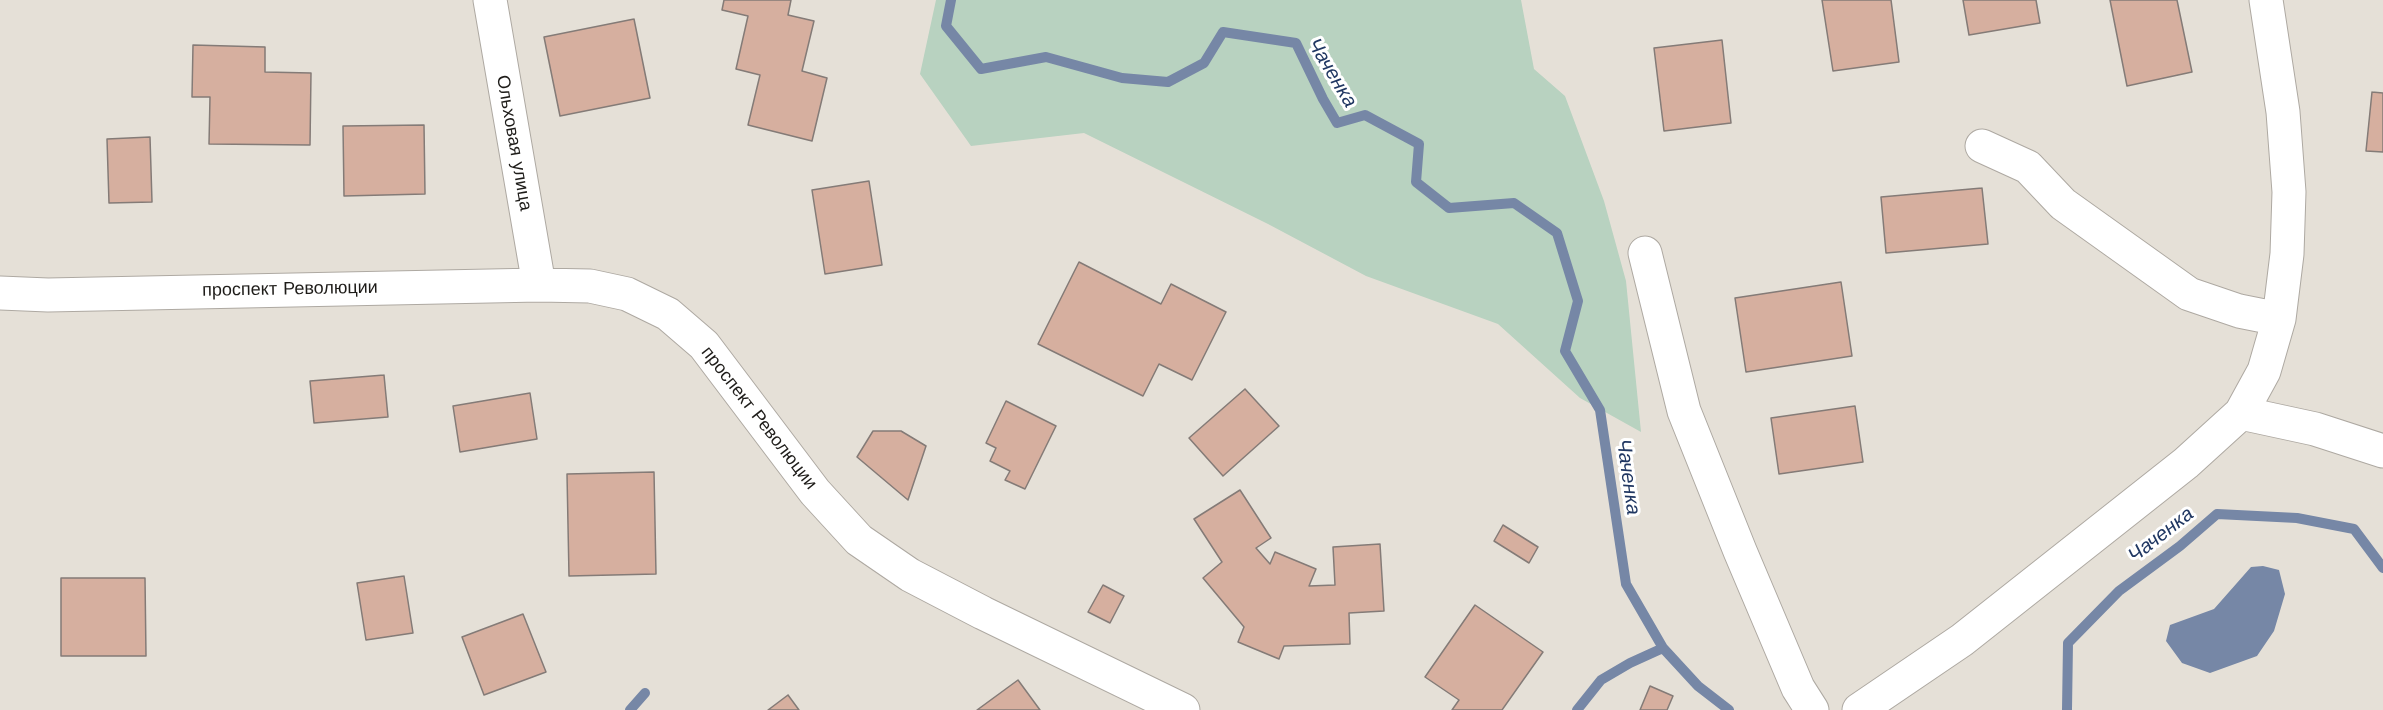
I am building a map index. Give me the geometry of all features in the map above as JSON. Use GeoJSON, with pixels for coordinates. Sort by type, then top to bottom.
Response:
{"type":"FeatureCollection","features":[{"type":"Feature","properties":{"kind":"street","name":"Ольховая улица"},"geometry":{"type":"LineString","coordinates":[[490,0],[539,285]]}},
{"type":"Feature","properties":{"kind":"street"},"geometry":{"type":"LineString","coordinates":[[1859,710],[1962,640],[2186,463],[2241,413],[2264,371],[2279,319],[2287,254],[2289,192],[2283,112],[2266,0]]}},
{"type":"Feature","properties":{"kind":"street"},"geometry":{"type":"LineString","coordinates":[[1982,146],[2028,167],[2063,204],[2189,294],[2239,311],[2279,319]]}},
{"type":"Feature","properties":{"kind":"street"},"geometry":{"type":"LineString","coordinates":[[1645,253],[1684,411],[1798,688],[1812,710]]}},
{"type":"Feature","properties":{"kind":"street","name":"проспект Революции"},"geometry":{"type":"LineString","coordinates":[[0,293],[48,295],[539,285],[590,286],[627,294],[668,314],[704,345],[815,492],[859,540],[910,575],[1183,710]]}},
{"type":"Feature","properties":{"kind":"street"},"geometry":{"type":"LineString","coordinates":[[2241,413],[2314,429],[2383,451]]}},
{"type":"Feature","properties":{"kind":"green space"},"geometry":{"type":"Polygon","coordinates":[[[936,0],[1521,0],[1534,69],[1565,96],[1604,201],[1626,281],[1641,432],[1580,398],[1498,324],[1366,276],[1268,224],[1084,133],[971,146],[920,74],[936,0]]]}},
{"type":"Feature","properties":{"kind":"water"},"geometry":{"type":"Polygon","coordinates":[[[2263,566],[2279,570],[2285,594],[2274,631],[2257,656],[2210,673],[2182,663],[2166,641],[2170,625],[2214,609],[2251,567],[2263,566]]]}},
{"type":"Feature","properties":{"kind":"building"},"geometry":{"type":"Polygon","coordinates":[[[724,0],[791,0],[788,15],[814,21],[802,71],[827,78],[812,141],[748,125],[760,75],[736,69],[748,16],[722,10],[724,0]]]}},
{"type":"Feature","properties":{"kind":"building"},"geometry":{"type":"Polygon","coordinates":[[[1822,0],[1891,0],[1899,62],[1833,71],[1822,0]]]}},
{"type":"Feature","properties":{"kind":"building"},"geometry":{"type":"Polygon","coordinates":[[[1963,0],[2036,0],[2040,23],[1969,35],[1963,0]]]}},
{"type":"Feature","properties":{"kind":"building"},"geometry":{"type":"Polygon","coordinates":[[[2110,0],[2177,0],[2192,72],[2127,86],[2110,0]]]}},
{"type":"Feature","properties":{"kind":"building"},"geometry":{"type":"Polygon","coordinates":[[[634,19],[650,98],[560,116],[544,37],[634,19]]]}},
{"type":"Feature","properties":{"kind":"building"},"geometry":{"type":"Polygon","coordinates":[[[1722,40],[1731,123],[1664,131],[1654,48],[1722,40]]]}},
{"type":"Feature","properties":{"kind":"building"},"geometry":{"type":"Polygon","coordinates":[[[193,45],[265,47],[265,72],[311,73],[310,145],[209,144],[210,97],[192,97],[193,45]]]}},
{"type":"Feature","properties":{"kind":"building"},"geometry":{"type":"Polygon","coordinates":[[[2372,92],[2383,93],[2383,152],[2366,151],[2372,92]]]}},
{"type":"Feature","properties":{"kind":"building"},"geometry":{"type":"Polygon","coordinates":[[[424,125],[425,194],[344,196],[343,126],[424,125]]]}},
{"type":"Feature","properties":{"kind":"building"},"geometry":{"type":"Polygon","coordinates":[[[150,137],[152,202],[109,203],[107,139],[150,137]]]}},
{"type":"Feature","properties":{"kind":"building"},"geometry":{"type":"Polygon","coordinates":[[[869,181],[882,265],[825,274],[812,190],[869,181]]]}},
{"type":"Feature","properties":{"kind":"building"},"geometry":{"type":"Polygon","coordinates":[[[1982,188],[1988,244],[1886,253],[1881,197],[1982,188]]]}},
{"type":"Feature","properties":{"kind":"building"},"geometry":{"type":"Polygon","coordinates":[[[1079,262],[1161,304],[1171,284],[1226,312],[1192,380],[1159,364],[1143,396],[1038,344],[1079,262]]]}},
{"type":"Feature","properties":{"kind":"building"},"geometry":{"type":"Polygon","coordinates":[[[1841,282],[1852,356],[1746,372],[1735,298],[1841,282]]]}},
{"type":"Feature","properties":{"kind":"building"},"geometry":{"type":"Polygon","coordinates":[[[384,375],[388,417],[314,423],[310,381],[384,375]]]}},
{"type":"Feature","properties":{"kind":"building"},"geometry":{"type":"Polygon","coordinates":[[[1245,389],[1279,426],[1223,476],[1189,438],[1245,389]]]}},
{"type":"Feature","properties":{"kind":"building"},"geometry":{"type":"Polygon","coordinates":[[[530,393],[537,439],[460,452],[453,406],[530,393]]]}},
{"type":"Feature","properties":{"kind":"building"},"geometry":{"type":"Polygon","coordinates":[[[1006,401],[1056,426],[1025,489],[1005,480],[1010,471],[990,461],[996,448],[986,443],[1006,401]]]}},
{"type":"Feature","properties":{"kind":"building"},"geometry":{"type":"Polygon","coordinates":[[[1855,406],[1863,462],[1779,474],[1771,418],[1855,406]]]}},
{"type":"Feature","properties":{"kind":"building"},"geometry":{"type":"Polygon","coordinates":[[[873,431],[901,431],[926,446],[908,500],[857,457],[873,431]]]}},
{"type":"Feature","properties":{"kind":"building"},"geometry":{"type":"Polygon","coordinates":[[[654,472],[656,574],[569,576],[567,474],[654,472]]]}},
{"type":"Feature","properties":{"kind":"building"},"geometry":{"type":"Polygon","coordinates":[[[1240,490],[1271,538],[1256,548],[1270,564],[1275,552],[1316,569],[1309,586],[1335,585],[1333,547],[1380,544],[1384,611],[1349,613],[1350,644],[1284,646],[1279,659],[1238,642],[1244,627],[1203,578],[1222,562],[1194,519],[1240,490]]]}},
{"type":"Feature","properties":{"kind":"building"},"geometry":{"type":"Polygon","coordinates":[[[1503,525],[1538,547],[1529,563],[1494,541],[1503,525]]]}},
{"type":"Feature","properties":{"kind":"building"},"geometry":{"type":"Polygon","coordinates":[[[404,576],[413,633],[366,640],[357,583],[404,576]]]}},
{"type":"Feature","properties":{"kind":"building"},"geometry":{"type":"Polygon","coordinates":[[[61,578],[145,578],[146,656],[61,656],[61,578]]]}},
{"type":"Feature","properties":{"kind":"building"},"geometry":{"type":"Polygon","coordinates":[[[1103,585],[1124,596],[1110,623],[1088,612],[1103,585]]]}},
{"type":"Feature","properties":{"kind":"building"},"geometry":{"type":"Polygon","coordinates":[[[1475,605],[1543,652],[1502,710],[1452,710],[1459,700],[1425,677],[1475,605]]]}},
{"type":"Feature","properties":{"kind":"building"},"geometry":{"type":"Polygon","coordinates":[[[523,614],[546,672],[484,695],[462,637],[523,614]]]}},
{"type":"Feature","properties":{"kind":"building"},"geometry":{"type":"Polygon","coordinates":[[[1018,680],[1040,710],[977,710],[1018,680]]]}},
{"type":"Feature","properties":{"kind":"building"},"geometry":{"type":"Polygon","coordinates":[[[1650,686],[1673,696],[1667,710],[1640,710],[1650,686]]]}},
{"type":"Feature","properties":{"kind":"building"},"geometry":{"type":"Polygon","coordinates":[[[788,695],[799,710],[768,710],[788,695]]]}},
{"type":"Feature","properties":{"kind":"waterway","name":"Чаченка"},"geometry":{"type":"LineString","coordinates":[[951,0],[946,26],[981,69],[1046,57],[1122,78],[1168,82],[1204,63],[1223,32],[1296,43],[1337,123],[1365,115],[1419,144],[1416,182],[1449,208],[1514,203],[1557,233],[1578,301],[1565,351],[1600,410],[1626,584],[1663,648],[1698,686],[1729,710]]}},
{"type":"Feature","properties":{"kind":"waterway","name":"Чаченка"},"geometry":{"type":"LineString","coordinates":[[2067,710],[2068,643],[2119,591],[2180,546],[2217,514],[2297,518],[2354,529],[2383,568]]}},
{"type":"Feature","properties":{"kind":"waterway"},"geometry":{"type":"LineString","coordinates":[[1577,710],[1601,680],[1630,663],[1663,648]]}},
{"type":"Feature","properties":{"kind":"waterway"},"geometry":{"type":"LineString","coordinates":[[630,710],[645,693]]}}]}
